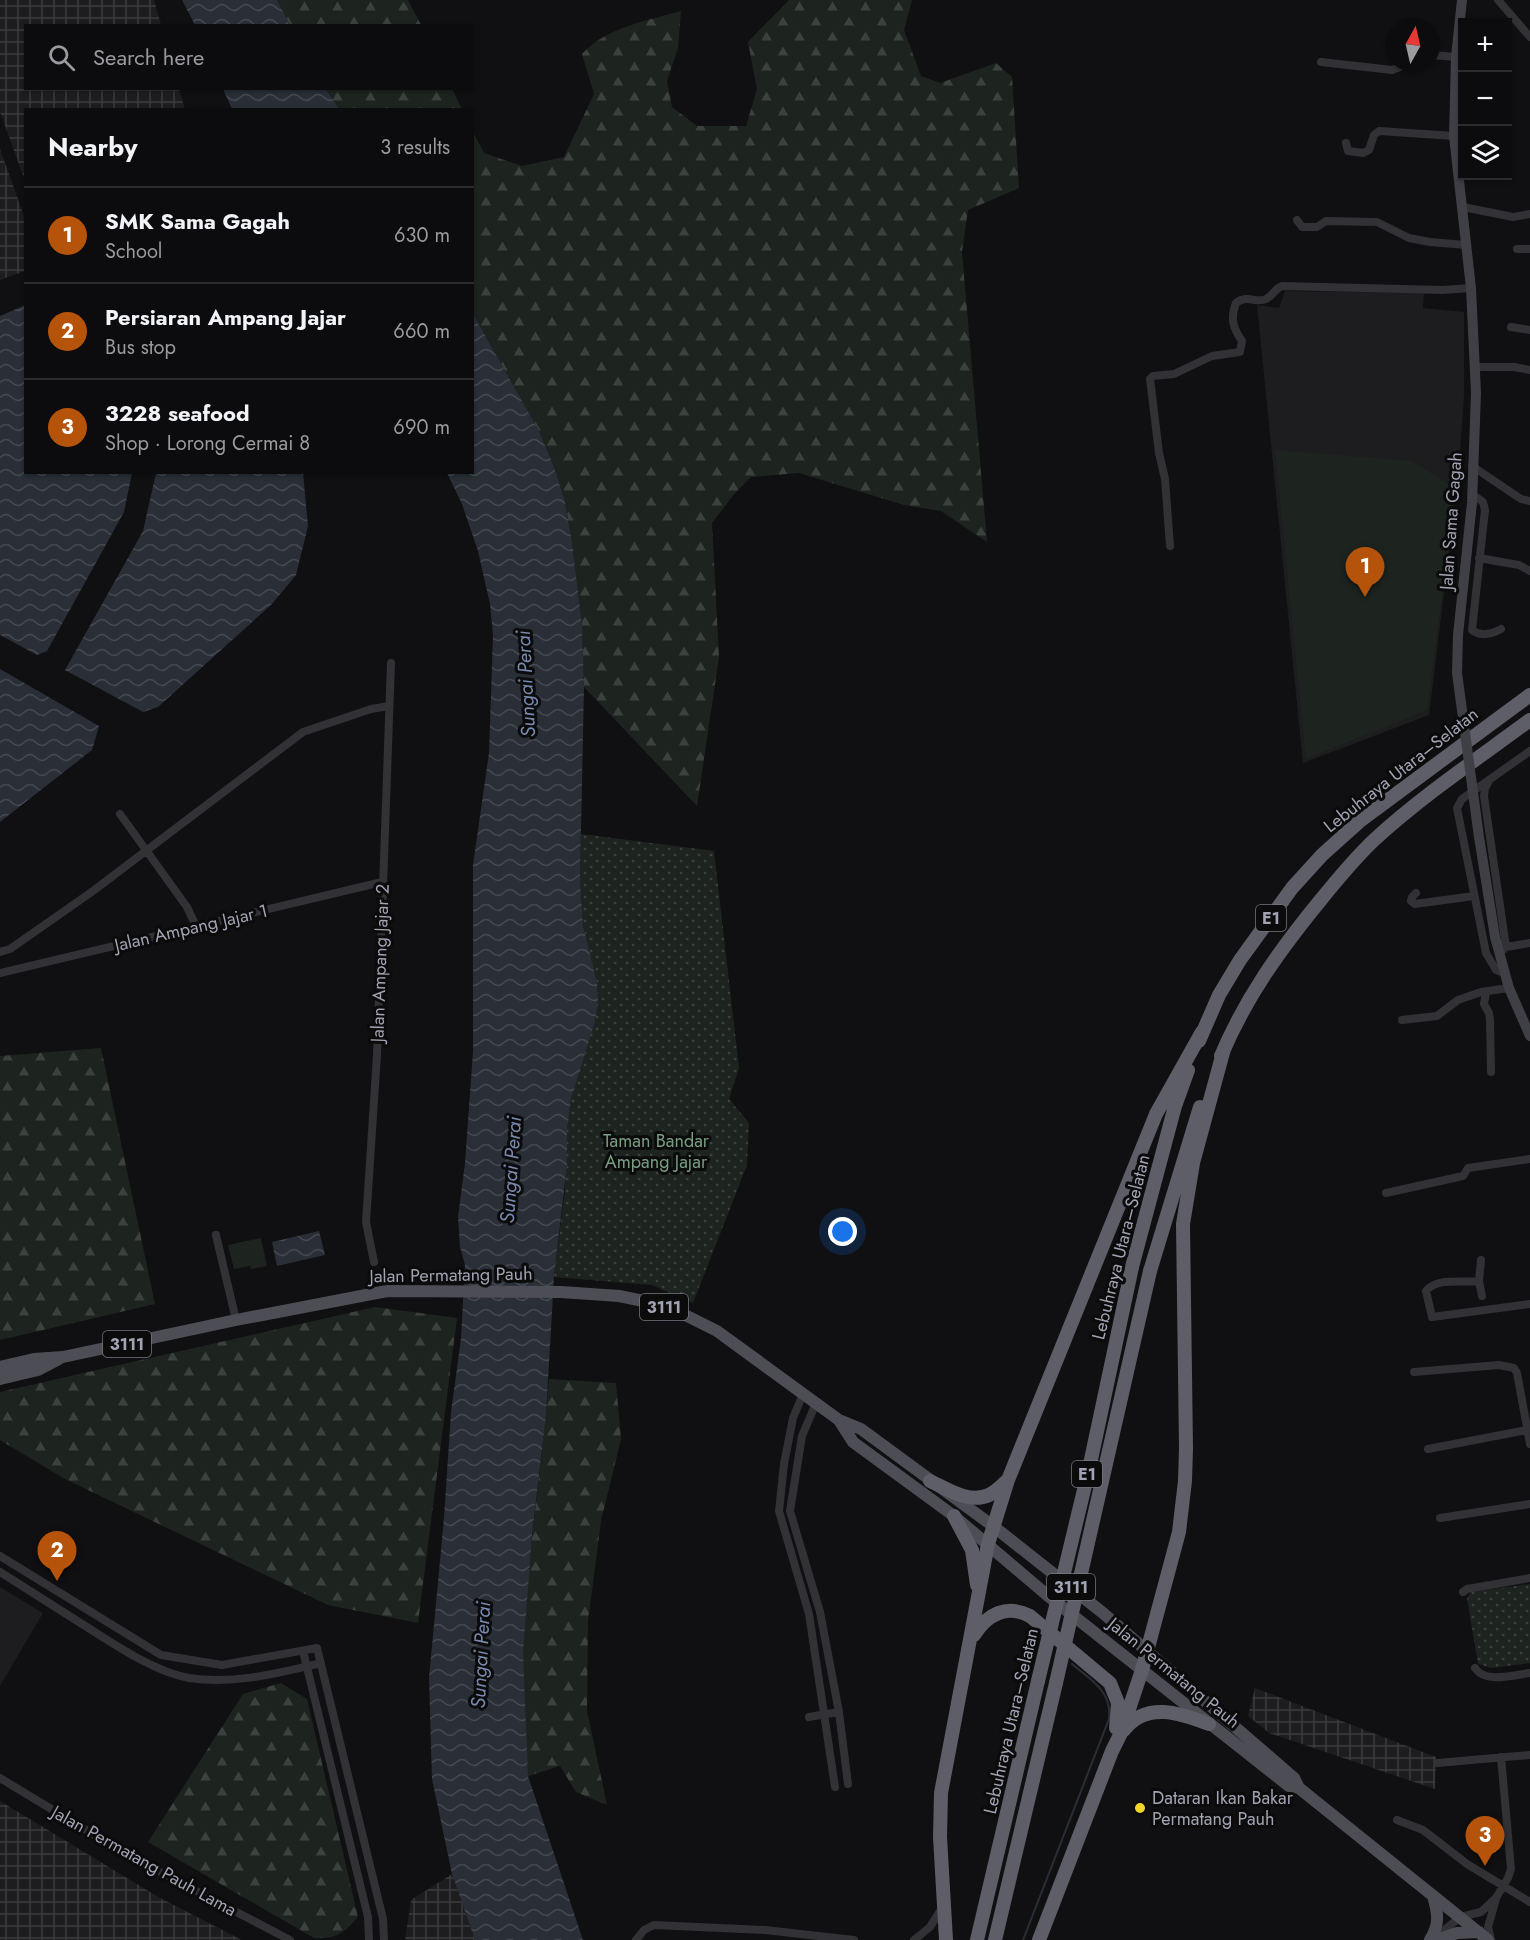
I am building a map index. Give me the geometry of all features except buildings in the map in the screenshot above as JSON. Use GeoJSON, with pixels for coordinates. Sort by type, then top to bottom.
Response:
{"type":"FeatureCollection","features":[{"type":"Feature","properties":{"kind":"highway","name":"Lebuhraya Utara–Selatan"},"geometry":{"type":"LineString","coordinates":[[977,1940],[1089,1469],[1132,1267],[1175,1106],[1202,1032],[1219,995],[1240,960],[1292,888],[1322,855],[1361,820],[1530,694]]}},
{"type":"Feature","properties":{"kind":"highway","name":"Lebuhraya Utara–Selatan"},"geometry":{"type":"LineString","coordinates":[[994,1940],[1056,1683],[1150,1271],[1196,1115],[1224,1049],[1250,998],[1281,949],[1346,869],[1373,841],[1410,810],[1530,720]]}},
{"type":"Feature","properties":{"kind":"highway"},"geometry":{"type":"LineString","coordinates":[[946,1940],[940,1837],[941,1793],[993,1526],[1008,1480],[1156,1114],[1202,1032]]}},
{"type":"Feature","properties":{"kind":"highway"},"geometry":{"type":"LineString","coordinates":[[1038,1940],[1121,1733],[1148,1650],[1179,1532],[1185,1481],[1183,1224],[1193,1163],[1224,1049]]}},
{"type":"Feature","properties":{"kind":"highway"},"geometry":{"type":"LineString","coordinates":[[930,1481],[962,1496],[977,1497],[989,1496],[1008,1480]]}},
{"type":"Feature","properties":{"kind":"highway"},"geometry":{"type":"LineString","coordinates":[[954,1516],[972,1550],[979,1596]]}},
{"type":"Feature","properties":{"kind":"highway"},"geometry":{"type":"LineString","coordinates":[[972,1639],[987,1619],[994,1614],[1009,1610],[1030,1616],[1059,1639],[1105,1677],[1114,1690],[1119,1710],[1112,1751]]}},
{"type":"Feature","properties":{"kind":"highway"},"geometry":{"type":"LineString","coordinates":[[1121,1733],[1135,1718],[1154,1711],[1179,1714],[1209,1724]]}},
{"type":"Feature","properties":{"kind":"main road","name":"Jalan Permatang Pauh"},"geometry":{"type":"LineString","coordinates":[[0,1366],[34,1359],[63,1358],[370,1293],[397,1291],[561,1292],[619,1296],[677,1311],[717,1331],[839,1419],[861,1429],[993,1526],[1148,1650],[1294,1778],[1299,1788],[1486,1937]]}},
{"type":"Feature","properties":{"kind":"main road"},"geometry":{"type":"LineString","coordinates":[[0,1379],[38,1370],[63,1358]]}},
{"type":"Feature","properties":{"kind":"main road","name":"Jalan Permatang Pauh"},"geometry":{"type":"LineString","coordinates":[[839,1419],[853,1442],[954,1516],[1209,1724],[1289,1786],[1299,1788]]}},
{"type":"Feature","properties":{"kind":"main road"},"geometry":{"type":"LineString","coordinates":[[1433,1895],[1439,1920],[1433,1940]]}},
{"type":"Feature","properties":{"kind":"main road"},"geometry":{"type":"LineString","coordinates":[[1433,1940],[1457,1933],[1486,1937]]}},
{"type":"Feature","properties":{"kind":"street","name":"Jalan Sama Gagah"},"geometry":{"type":"LineString","coordinates":[[1458,147],[1454,136],[1456,57],[1462,0]]}},
{"type":"Feature","properties":{"kind":"street"},"geometry":{"type":"LineString","coordinates":[[1498,0],[1530,37]]}},
{"type":"Feature","properties":{"kind":"street"},"geometry":{"type":"LineString","coordinates":[[1440,56],[1456,57]]}},
{"type":"Feature","properties":{"kind":"street"},"geometry":{"type":"LineString","coordinates":[[1321,62],[1386,69]]}},
{"type":"Feature","properties":{"kind":"street"},"geometry":{"type":"LineString","coordinates":[[1346,143],[1348,151],[1362,153],[1369,150],[1374,135],[1379,131],[1454,136]]}},
{"type":"Feature","properties":{"kind":"street","name":"Jalan Sama Gagah"},"geometry":{"type":"LineString","coordinates":[[1462,180],[1471,288],[1476,393],[1472,494],[1458,635],[1457,673],[1494,937],[1503,951],[1504,973],[1530,1036]]}},
{"type":"Feature","properties":{"kind":"street"},"geometry":{"type":"LineString","coordinates":[[1464,207],[1513,217],[1530,214]]}},
{"type":"Feature","properties":{"kind":"street"},"geometry":{"type":"LineString","coordinates":[[1297,220],[1302,227],[1310,228],[1326,221],[1377,222],[1409,238],[1466,245]]}},
{"type":"Feature","properties":{"kind":"street"},"geometry":{"type":"LineString","coordinates":[[1517,249],[1530,249]]}},
{"type":"Feature","properties":{"kind":"street"},"geometry":{"type":"LineString","coordinates":[[1170,546],[1165,479],[1154,418],[1150,379],[1153,376],[1174,374],[1212,356],[1240,352],[1242,341],[1234,329],[1232,318],[1236,303],[1246,298],[1261,300],[1267,298],[1275,289],[1282,286],[1443,290],[1471,288]]}},
{"type":"Feature","properties":{"kind":"street"},"geometry":{"type":"LineString","coordinates":[[1511,327],[1530,330]]}},
{"type":"Feature","properties":{"kind":"street"},"geometry":{"type":"LineString","coordinates":[[1474,367],[1514,367],[1530,370]]}},
{"type":"Feature","properties":{"kind":"street"},"geometry":{"type":"LineString","coordinates":[[1472,466],[1521,499],[1530,501]]}},
{"type":"Feature","properties":{"kind":"street"},"geometry":{"type":"LineString","coordinates":[[1472,494],[1483,502],[1485,510],[1472,630],[1492,634],[1502,629]]}},
{"type":"Feature","properties":{"kind":"street"},"geometry":{"type":"LineString","coordinates":[[1479,558],[1519,565],[1530,571]]}},
{"type":"Feature","properties":{"kind":"street","name":"Jalan Ampang Jajar 2"},"geometry":{"type":"LineString","coordinates":[[374,1262],[366,1222],[377,1054],[390,663]]}},
{"type":"Feature","properties":{"kind":"street"},"geometry":{"type":"LineString","coordinates":[[0,952],[9,949],[93,891],[303,732],[371,709],[389,706]]}},
{"type":"Feature","properties":{"kind":"street"},"geometry":{"type":"LineString","coordinates":[[1504,973],[1496,970],[1486,954],[1457,807],[1462,799],[1530,750]]}},
{"type":"Feature","properties":{"kind":"street"},"geometry":{"type":"LineString","coordinates":[[1490,780],[1485,788],[1484,796],[1503,951],[1530,943]]}},
{"type":"Feature","properties":{"kind":"street"},"geometry":{"type":"LineString","coordinates":[[120,814],[187,908],[196,926]]}},
{"type":"Feature","properties":{"kind":"street","name":"Jalan Ampang Jajar 1"},"geometry":{"type":"LineString","coordinates":[[0,973],[382,882]]}},
{"type":"Feature","properties":{"kind":"street"},"geometry":{"type":"LineString","coordinates":[[1416,893],[1412,897],[1415,904],[1474,896]]}},
{"type":"Feature","properties":{"kind":"street"},"geometry":{"type":"LineString","coordinates":[[1402,1020],[1437,1016],[1458,1000],[1509,988]]}},
{"type":"Feature","properties":{"kind":"street"},"geometry":{"type":"LineString","coordinates":[[1486,992],[1484,1004],[1489,1013],[1491,1072]]}},
{"type":"Feature","properties":{"kind":"street"},"geometry":{"type":"LineString","coordinates":[[1386,1193],[1463,1176],[1468,1168],[1530,1159]]}},
{"type":"Feature","properties":{"kind":"street"},"geometry":{"type":"LineString","coordinates":[[216,1236],[236,1320]]}},
{"type":"Feature","properties":{"kind":"street"},"geometry":{"type":"LineString","coordinates":[[1481,1260],[1479,1281],[1482,1296]]}},
{"type":"Feature","properties":{"kind":"street"},"geometry":{"type":"LineString","coordinates":[[1479,1281],[1437,1283],[1430,1287],[1426,1292],[1432,1317],[1530,1304]]}},
{"type":"Feature","properties":{"kind":"street"},"geometry":{"type":"LineString","coordinates":[[1414,1372],[1499,1365],[1514,1368],[1517,1373],[1530,1444]]}},
{"type":"Feature","properties":{"kind":"street"},"geometry":{"type":"LineString","coordinates":[[803,1394],[793,1418],[784,1464],[779,1511],[809,1614],[835,1787]]}},
{"type":"Feature","properties":{"kind":"street"},"geometry":{"type":"LineString","coordinates":[[816,1403],[802,1436],[790,1511],[820,1612],[839,1712],[848,1784]]}},
{"type":"Feature","properties":{"kind":"street"},"geometry":{"type":"LineString","coordinates":[[1428,1449],[1527,1430]]}},
{"type":"Feature","properties":{"kind":"street"},"geometry":{"type":"LineString","coordinates":[[1440,1518],[1530,1504]]}},
{"type":"Feature","properties":{"kind":"street"},"geometry":{"type":"LineString","coordinates":[[0,1556],[161,1654],[192,1662],[222,1665],[317,1648],[383,1919],[384,1940]]}},
{"type":"Feature","properties":{"kind":"street"},"geometry":{"type":"LineString","coordinates":[[0,1572],[117,1646],[155,1666],[187,1677],[241,1678],[273,1674],[321,1663]]}},
{"type":"Feature","properties":{"kind":"street"},"geometry":{"type":"LineString","coordinates":[[1463,1593],[1467,1588],[1530,1578]]}},
{"type":"Feature","properties":{"kind":"street"},"geometry":{"type":"LineString","coordinates":[[809,1614],[820,1612]]}},
{"type":"Feature","properties":{"kind":"street"},"geometry":{"type":"LineString","coordinates":[[303,1651],[368,1917],[369,1940]]}},
{"type":"Feature","properties":{"kind":"street"},"geometry":{"type":"LineString","coordinates":[[1475,1668],[1478,1673],[1486,1677],[1530,1674]]}},
{"type":"Feature","properties":{"kind":"street"},"geometry":{"type":"LineString","coordinates":[[809,1717],[839,1712]]}},
{"type":"Feature","properties":{"kind":"street"},"geometry":{"type":"LineString","coordinates":[[1437,1763],[1530,1755]]}},
{"type":"Feature","properties":{"kind":"street"},"geometry":{"type":"LineString","coordinates":[[1433,1940],[1460,1917],[1481,1912],[1496,1898],[1510,1869],[1501,1757]]}},
{"type":"Feature","properties":{"kind":"street","name":"Jalan Permatang Pauh Lama"},"geometry":{"type":"LineString","coordinates":[[1,1780],[133,1858],[290,1940]]}},
{"type":"Feature","properties":{"kind":"street"},"geometry":{"type":"LineString","coordinates":[[1397,1820],[1423,1830],[1467,1864],[1530,1902]]}},
{"type":"Feature","properties":{"kind":"street"},"geometry":{"type":"LineString","coordinates":[[1486,1937],[1496,1898]]}},
{"type":"Feature","properties":{"kind":"street"},"geometry":{"type":"LineString","coordinates":[[915,1940],[930,1927],[944,1904]]}},
{"type":"Feature","properties":{"kind":"street"},"geometry":{"type":"LineString","coordinates":[[636,1940],[644,1930],[654,1925],[765,1930],[854,1940]]}},
{"type":"Feature","properties":{"kind":"shaded area"},"geometry":{"type":"Polygon","coordinates":[[[0,0],[154,0],[161,24],[24,24],[24,90],[179,90],[185,108],[24,108],[24,178],[0,112],[0,0]]]}},
{"type":"Feature","properties":{"kind":"shaded area"},"geometry":{"type":"Polygon","coordinates":[[[0,149],[24,216],[24,271],[0,280],[0,149]]]}},
{"type":"Feature","properties":{"kind":"shaded area"},"geometry":{"type":"Polygon","coordinates":[[[1285,291],[1424,293],[1423,308],[1464,312],[1464,396],[1458,479],[1429,715],[1303,763],[1257,305],[1279,308],[1285,291]]]}},
{"type":"Feature","properties":{"kind":"shaded area"},"geometry":{"type":"Polygon","coordinates":[[[0,1587],[43,1613],[0,1686],[0,1587]]]}},
{"type":"Feature","properties":{"kind":"shaded area"},"geometry":{"type":"Polygon","coordinates":[[[1255,1688],[1436,1757],[1435,1789],[1269,1733],[1248,1716],[1255,1688]]]}},
{"type":"Feature","properties":{"kind":"shaded area"},"geometry":{"type":"Polygon","coordinates":[[[0,1801],[160,1898],[242,1940],[0,1940],[0,1801]]]}},
{"type":"Feature","properties":{"kind":"shaded area"},"geometry":{"type":"Polygon","coordinates":[[[452,1874],[475,1940],[405,1940],[411,1900],[452,1874]]]}},
{"type":"Feature","properties":{"kind":"green space"},"geometry":{"type":"Polygon","coordinates":[[[277,0],[408,0],[420,24],[289,24],[277,0]]]}},
{"type":"Feature","properties":{"kind":"green space"},"geometry":{"type":"Polygon","coordinates":[[[789,0],[912,0],[904,30],[921,76],[940,83],[996,63],[1012,77],[1019,188],[968,210],[962,252],[987,542],[941,511],[904,505],[799,473],[751,477],[735,493],[712,523],[719,657],[697,806],[584,687],[582,625],[565,502],[553,464],[538,429],[474,316],[474,134],[484,153],[522,166],[564,157],[594,94],[582,54],[603,37],[615,31],[681,11],[678,48],[667,81],[672,107],[697,126],[746,126],[757,89],[748,42],[789,0]]]}},
{"type":"Feature","properties":{"kind":"green space"},"geometry":{"type":"Polygon","coordinates":[[[327,90],[452,90],[462,108],[338,108],[327,90]]]}},
{"type":"Feature","properties":{"kind":"green space"},"geometry":{"type":"Polygon","coordinates":[[[1275,450],[1412,461],[1456,489],[1427,710],[1306,759],[1275,450]]]}},
{"type":"Feature","properties":{"kind":"green space","name":"Taman Bandar Ampang Jajar"},"geometry":{"type":"Polygon","coordinates":[[[581,834],[714,851],[739,1068],[729,1099],[749,1123],[747,1165],[693,1303],[652,1285],[554,1277],[565,1190],[567,1130],[571,1099],[598,1001],[597,982],[583,926],[580,878],[581,834]]]}},
{"type":"Feature","properties":{"kind":"green space"},"geometry":{"type":"Polygon","coordinates":[[[101,1048],[155,1304],[0,1340],[0,1056],[101,1048]]]}},
{"type":"Feature","properties":{"kind":"green space"},"geometry":{"type":"Polygon","coordinates":[[[261,1238],[267,1266],[234,1269],[228,1245],[261,1238]]]}},
{"type":"Feature","properties":{"kind":"green space"},"geometry":{"type":"Polygon","coordinates":[[[375,1307],[457,1318],[418,1623],[328,1605],[65,1479],[0,1440],[0,1392],[375,1307]]]}},
{"type":"Feature","properties":{"kind":"green space"},"geometry":{"type":"Polygon","coordinates":[[[549,1379],[616,1383],[621,1439],[601,1521],[588,1621],[587,1711],[607,1805],[576,1792],[560,1766],[528,1776],[523,1652],[549,1379]]]}},
{"type":"Feature","properties":{"kind":"green space"},"geometry":{"type":"Polygon","coordinates":[[[1530,1584],[1530,1663],[1491,1668],[1478,1664],[1467,1598],[1471,1592],[1530,1584]]]}},
{"type":"Feature","properties":{"kind":"green space"},"geometry":{"type":"Polygon","coordinates":[[[281,1683],[307,1699],[358,1917],[348,1928],[328,1938],[314,1938],[148,1842],[243,1694],[281,1683]]]}},
{"type":"Feature","properties":{"kind":"water"},"geometry":{"type":"Polygon","coordinates":[[[182,0],[277,0],[289,24],[194,24],[182,0]]]}},
{"type":"Feature","properties":{"kind":"water"},"geometry":{"type":"Polygon","coordinates":[[[223,90],[327,90],[338,108],[232,108],[223,90]]]}},
{"type":"Feature","properties":{"kind":"water"},"geometry":{"type":"Polygon","coordinates":[[[24,305],[24,474],[132,474],[124,512],[47,651],[37,655],[0,635],[0,316],[24,305]]]}},
{"type":"Feature","properties":{"kind":"water","name":"Sungai Perai"},"geometry":{"type":"Polygon","coordinates":[[[474,316],[538,429],[553,464],[565,502],[582,625],[584,687],[580,878],[583,926],[597,982],[598,1001],[595,1021],[571,1099],[567,1130],[567,1165],[554,1277],[546,1415],[532,1535],[523,1653],[528,1776],[583,1940],[475,1940],[452,1874],[432,1779],[429,1678],[451,1412],[461,1339],[465,1265],[460,1247],[458,1217],[465,1163],[473,1052],[473,865],[489,753],[493,635],[490,604],[478,551],[462,504],[447,474],[474,474],[474,316]]]}},
{"type":"Feature","properties":{"kind":"water"},"geometry":{"type":"Polygon","coordinates":[[[156,474],[303,474],[308,526],[296,575],[272,604],[158,707],[143,712],[65,670],[143,531],[156,474]]]}},
{"type":"Feature","properties":{"kind":"water"},"geometry":{"type":"Polygon","coordinates":[[[0,669],[99,726],[92,750],[0,822],[0,669]]]}},
{"type":"Feature","properties":{"kind":"water"},"geometry":{"type":"Polygon","coordinates":[[[319,1231],[325,1255],[277,1266],[272,1242],[319,1231]]]}},
{"type":"Feature","properties":{"kind":"waterway"},"geometry":{"type":"LineString","coordinates":[[1023,1940],[1109,1719],[1109,1709],[1104,1694],[1093,1681],[1072,1664]]}},
{"type":"Feature","properties":{"kind":"place","name":"SMK Sama Gagah"},"geometry":{"type":"Point","coordinates":[1365,597]}},
{"type":"Feature","properties":{"kind":"place","name":"Persiaran Ampang Jajar"},"geometry":{"type":"Point","coordinates":[57,1581]}},
{"type":"Feature","properties":{"kind":"place","name":"Dataran Ikan Bakar Permatang Pauh"},"geometry":{"type":"Point","coordinates":[1140,1808]}},
{"type":"Feature","properties":{"kind":"place","name":"3228 seafood"},"geometry":{"type":"Point","coordinates":[1485,1866]}}]}
